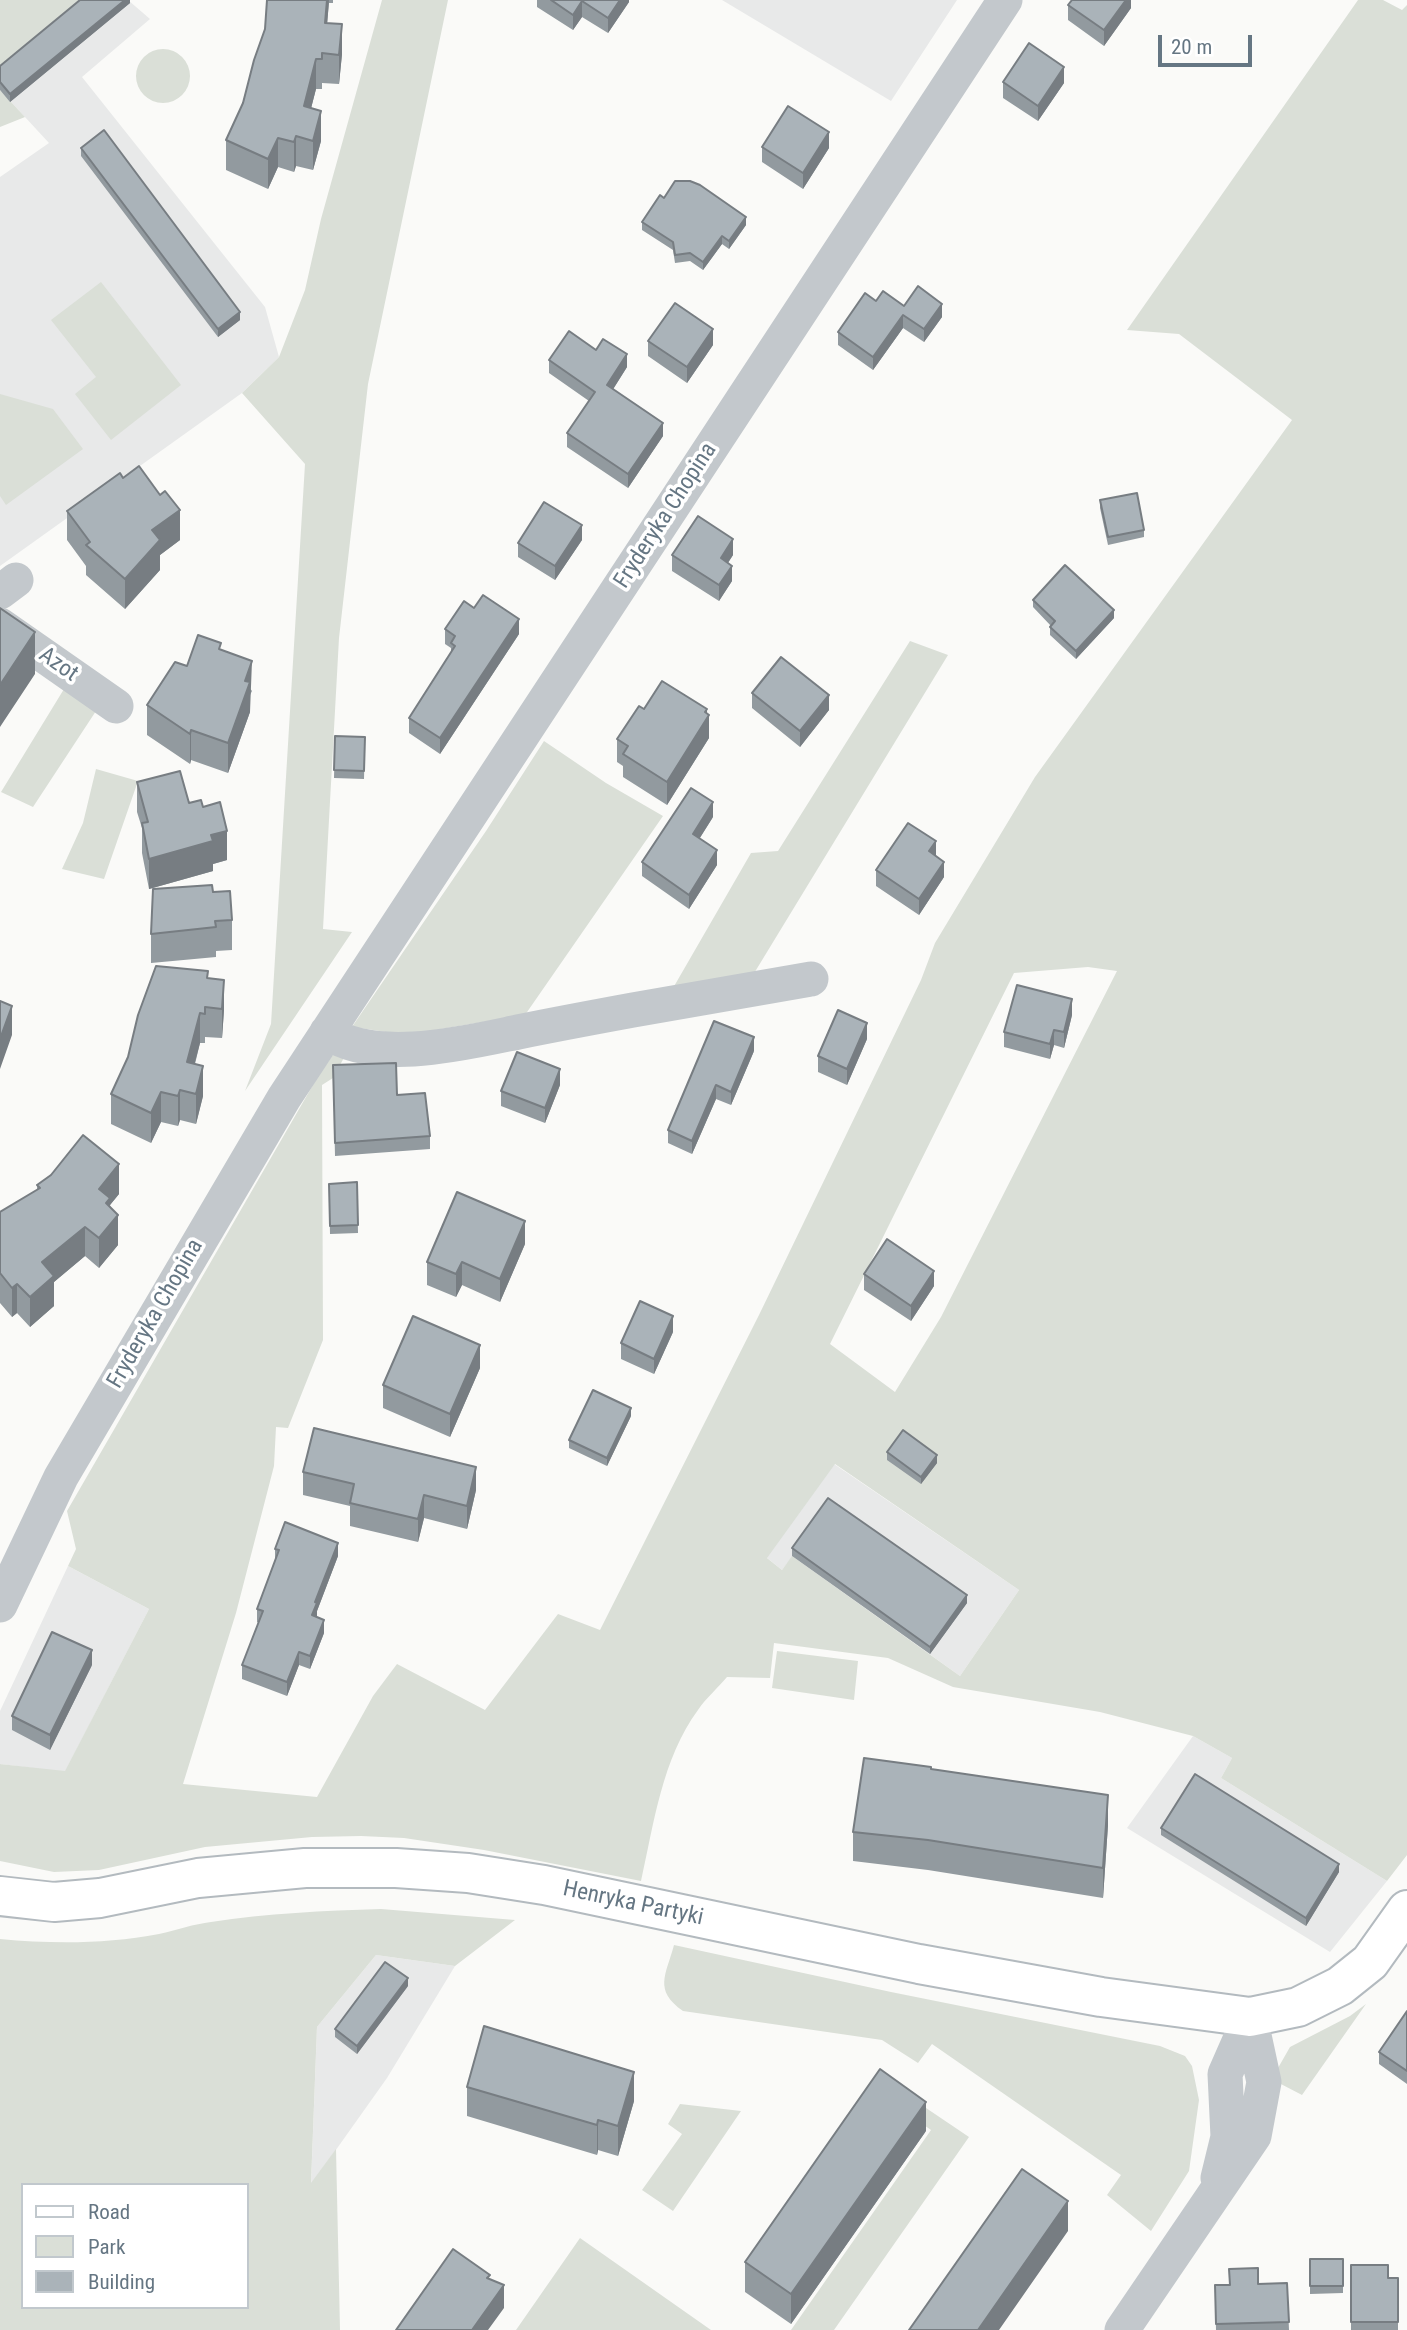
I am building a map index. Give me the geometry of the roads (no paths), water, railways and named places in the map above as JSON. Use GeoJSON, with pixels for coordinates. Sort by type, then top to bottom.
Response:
{"type":"FeatureCollection","features":[{"type":"Feature","properties":{"kind":"street","name":"Fryderyka Chopina"},"geometry":{"type":"LineString","coordinates":[[2,1598],[61,1477],[277,1110],[1005,0]]}},
{"type":"Feature","properties":{"kind":"street","name":"Azot"},"geometry":{"type":"LineString","coordinates":[[0,625],[116,706]]}},
{"type":"Feature","properties":{"kind":"street"},"geometry":{"type":"LineString","coordinates":[[327,1032],[350,1044],[371,1047],[408,1048],[481,1041],[811,979]]}},
{"type":"Feature","properties":{"kind":"street","name":"Henryka Partyki"},"geometry":{"type":"LineString","coordinates":[[4,1895],[54,1902],[100,1898],[198,1878],[304,1868],[396,1868],[468,1873],[544,1885],[919,1964],[1101,1997],[1250,2017],[1298,2007],[1340,1986],[1370,1962],[1407,1910]]}},
{"type":"Feature","properties":{"kind":"street"},"geometry":{"type":"LineString","coordinates":[[1122,2330],[1214,2197],[1228,2137],[1225,2074],[1250,2017]]}}]}
